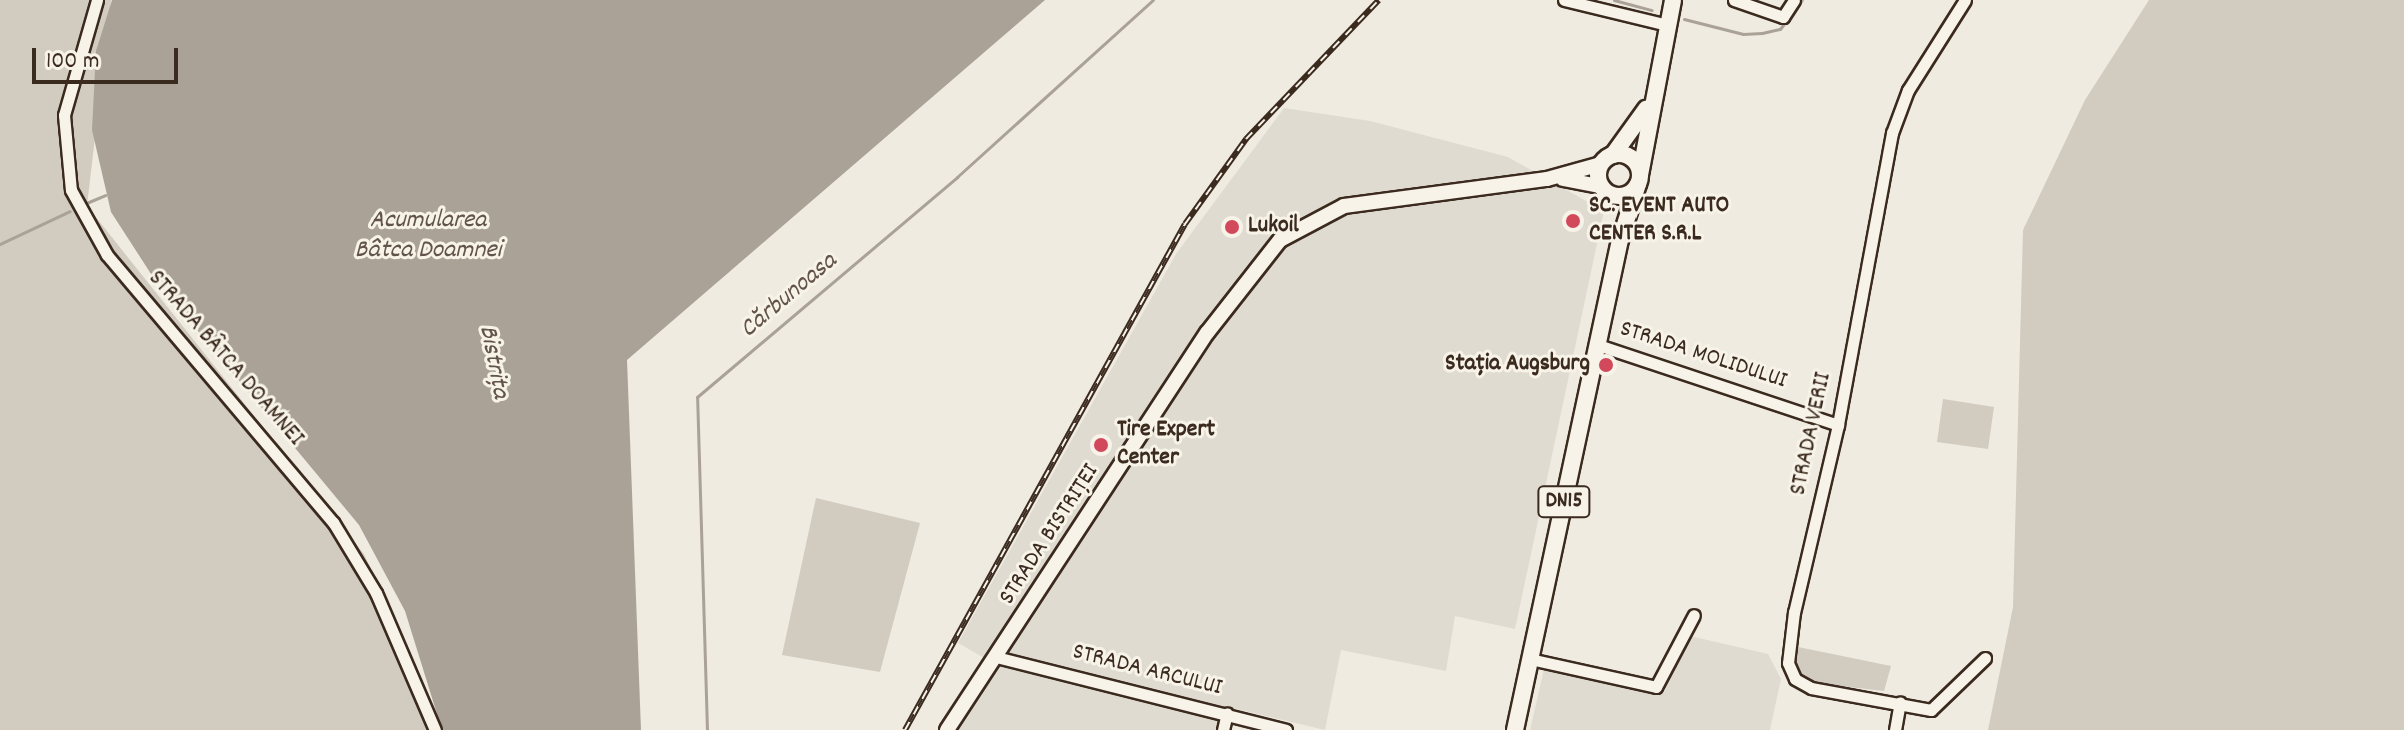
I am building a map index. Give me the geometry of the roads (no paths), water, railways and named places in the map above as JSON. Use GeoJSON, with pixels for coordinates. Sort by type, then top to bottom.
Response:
{"type":"FeatureCollection","features":[{"type":"Feature","properties":{"kind":"main road","name":"DN15"},"geometry":{"type":"LineString","coordinates":[[1515,730],[1620,240],[1639,179],[1651,101],[1673,0]]}},
{"type":"Feature","properties":{"kind":"main road","name":"DN15"},"geometry":{"type":"LineString","coordinates":[[1620,240],[1606,191],[1607,160],[1651,101]]}},
{"type":"Feature","properties":{"kind":"main road"},"geometry":{"type":"LineString","coordinates":[[1606,191],[1630,193],[1639,179],[1631,158],[1607,160]]}},
{"type":"Feature","properties":{"kind":"main road","name":"STRADA BISTRIȚEI"},"geometry":{"type":"LineString","coordinates":[[947,730],[1207,333],[1280,240],[1344,206],[1547,179],[1607,160]]}},
{"type":"Feature","properties":{"kind":"main road","name":"STRADA BISTRIȚEI"},"geometry":{"type":"LineString","coordinates":[[1547,179],[1606,191]]}},
{"type":"Feature","properties":{"kind":"street","name":"STRADA BÂTCA DOAMNEI"},"geometry":{"type":"LineString","coordinates":[[97,0],[64,115],[71,190],[107,255],[333,522],[376,593],[435,730]]}},
{"type":"Feature","properties":{"kind":"street"},"geometry":{"type":"LineString","coordinates":[[1564,0],[1667,25]]}},
{"type":"Feature","properties":{"kind":"street"},"geometry":{"type":"LineString","coordinates":[[1734,0],[1783,17],[1794,0]]}},
{"type":"Feature","properties":{"kind":"street","name":"STRADA VERII"},"geometry":{"type":"LineString","coordinates":[[1965,0],[1908,90],[1892,133],[1838,425],[1794,612],[1789,672],[1811,688],[1931,710],[1985,658]]}},
{"type":"Feature","properties":{"kind":"street","name":"STRADA MOLIDULUI"},"geometry":{"type":"LineString","coordinates":[[1598,345],[1838,425]]}},
{"type":"Feature","properties":{"kind":"street"},"geometry":{"type":"LineString","coordinates":[[1530,659],[1656,687],[1694,615]]}},
{"type":"Feature","properties":{"kind":"street","name":"STRADA ARCULUI"},"geometry":{"type":"LineString","coordinates":[[996,657],[1286,730]]}},
{"type":"Feature","properties":{"kind":"street"},"geometry":{"type":"LineString","coordinates":[[1895,730],[1900,702]]}},
{"type":"Feature","properties":{"kind":"street"},"geometry":{"type":"LineString","coordinates":[[1223,730],[1227,713]]}},
{"type":"Feature","properties":{"kind":"water","name":"Acumularea Bâtca Doamnei"},"geometry":{"type":"Polygon","coordinates":[[[112,0],[1045,0],[627,360],[641,730],[442,730],[405,611],[359,525],[153,277],[111,212],[92,130],[96,51],[112,0]]]}},
{"type":"Feature","properties":{"kind":"waterway","name":"Cărbunoasa"},"geometry":{"type":"LineString","coordinates":[[707,730],[697,397],[957,177],[1153,0]]}},
{"type":"Feature","properties":{"kind":"waterway","name":"Cărbunoasa"},"geometry":{"type":"LineString","coordinates":[[1614,0],[1652,10]]}},
{"type":"Feature","properties":{"kind":"waterway"},"geometry":{"type":"LineString","coordinates":[[1684,19],[1743,34],[1762,33],[1780,29],[1802,0]]}},
{"type":"Feature","properties":{"kind":"waterway"},"geometry":{"type":"LineString","coordinates":[[84,204],[105,195]]}},
{"type":"Feature","properties":{"kind":"waterway"},"geometry":{"type":"LineString","coordinates":[[0,244],[70,211]]}},
{"type":"Feature","properties":{"kind":"railway"},"geometry":{"type":"LineString","coordinates":[[905,730],[1185,224],[1246,139],[1379,0]]}},
{"type":"Feature","properties":{"kind":"place","name":"SC. EVENT AUTO CENTER S.R.L"},"geometry":{"type":"Point","coordinates":[1573,221]}},
{"type":"Feature","properties":{"kind":"place","name":"Lukoil"},"geometry":{"type":"Point","coordinates":[1232,227]}},
{"type":"Feature","properties":{"kind":"place","name":"Stația Augsburg"},"geometry":{"type":"Point","coordinates":[1606,365]}},
{"type":"Feature","properties":{"kind":"place","name":"Tire Expert Center"},"geometry":{"type":"Point","coordinates":[1101,445]}},
{"type":"Feature","properties":{"kind":"water label","name":"Bistrița"},"geometry":{"type":"Point","coordinates":[493,362]}}]}
